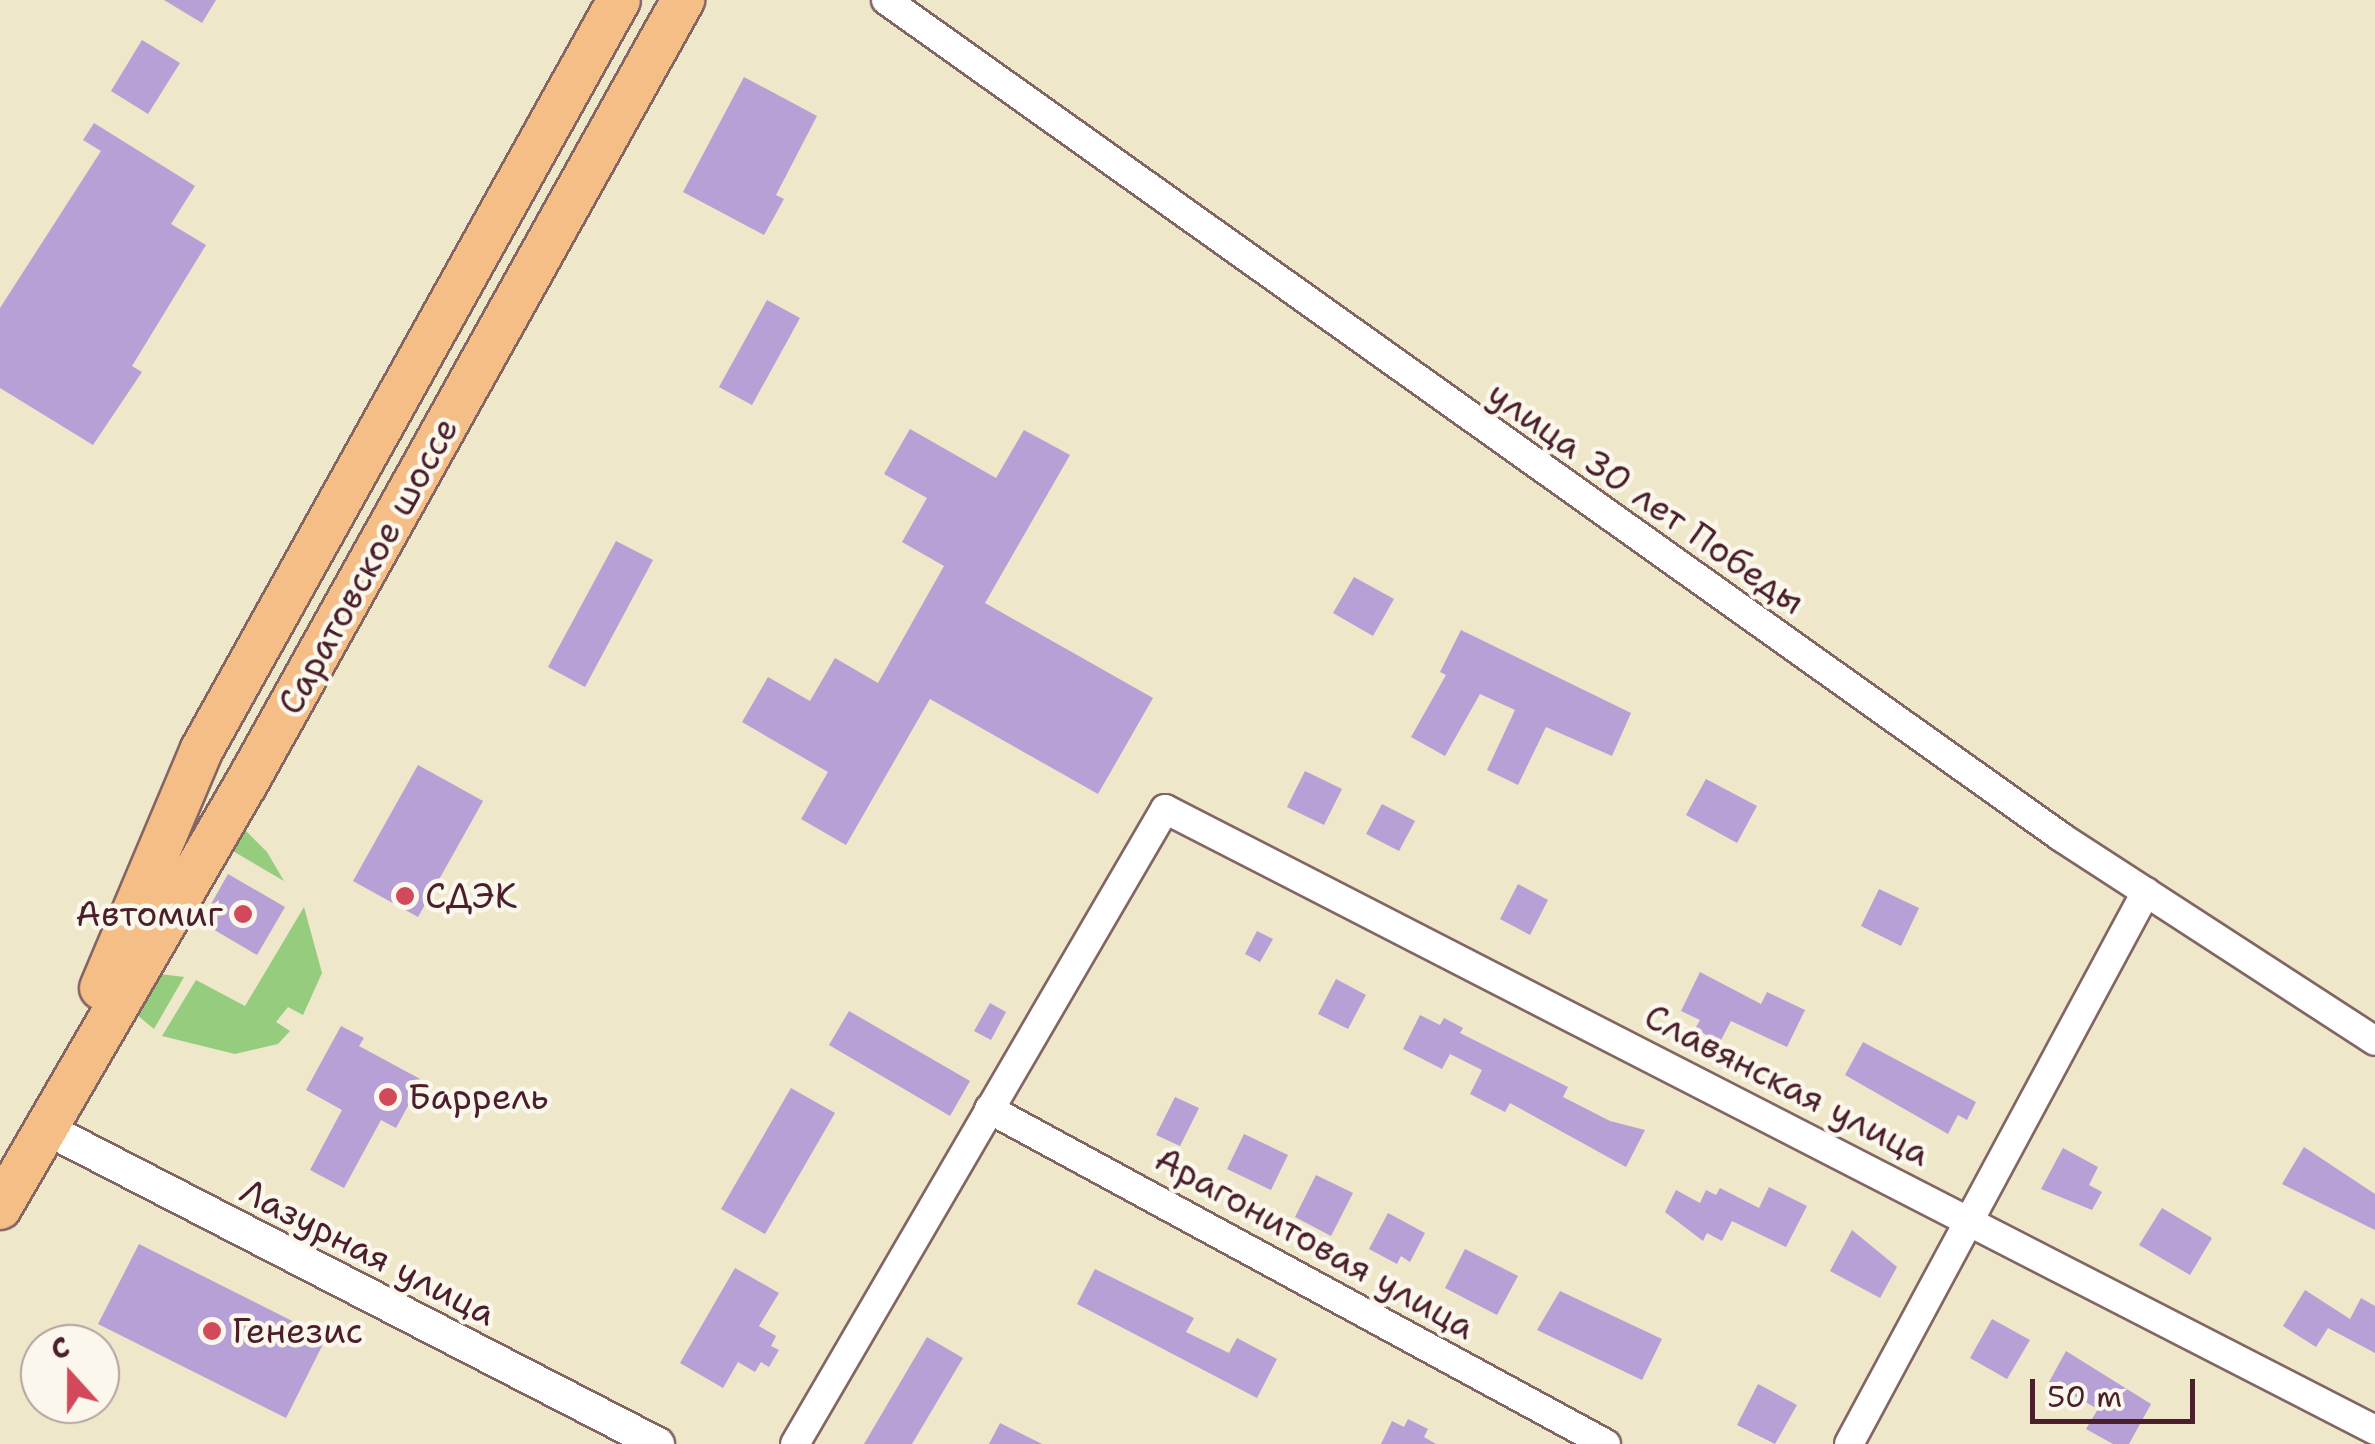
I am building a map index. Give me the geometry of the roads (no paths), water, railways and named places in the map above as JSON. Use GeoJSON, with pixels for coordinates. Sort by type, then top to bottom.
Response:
{"type":"FeatureCollection","features":[{"type":"Feature","properties":{"kind":"main road","name":"Саратовское шоссе"},"geometry":{"type":"LineString","coordinates":[[136,942],[201,751],[619,0]]}},
{"type":"Feature","properties":{"kind":"main road","name":"Саратовское шоссе"},"geometry":{"type":"LineString","coordinates":[[0,1208],[136,942],[684,0]]}},
{"type":"Feature","properties":{"kind":"street","name":"улица 30 лет Победы"},"geometry":{"type":"LineString","coordinates":[[886,0],[1239,257],[2146,892],[2375,1041]]}},
{"type":"Feature","properties":{"kind":"street","name":"Славянская улица"},"geometry":{"type":"LineString","coordinates":[[989,1109],[1165,809],[2375,1430]]}},
{"type":"Feature","properties":{"kind":"street"},"geometry":{"type":"LineString","coordinates":[[1850,1444],[2146,892]]}},
{"type":"Feature","properties":{"kind":"street"},"geometry":{"type":"LineString","coordinates":[[794,1444],[989,1109]]}},
{"type":"Feature","properties":{"kind":"street","name":"Арагонитовая улица"},"geometry":{"type":"LineString","coordinates":[[989,1109],[1606,1444]]}},
{"type":"Feature","properties":{"kind":"street","name":"Лазурная улица"},"geometry":{"type":"LineString","coordinates":[[43,1127],[658,1444]]}},
{"type":"Feature","properties":{"kind":"place","name":"СДЭК"},"geometry":{"type":"Point","coordinates":[405,896]}},
{"type":"Feature","properties":{"kind":"place","name":"Автомиг"},"geometry":{"type":"Point","coordinates":[243,914]}},
{"type":"Feature","properties":{"kind":"place","name":"Баррель"},"geometry":{"type":"Point","coordinates":[388,1097]}},
{"type":"Feature","properties":{"kind":"place","name":"Генезис"},"geometry":{"type":"Point","coordinates":[212,1331]}}]}
